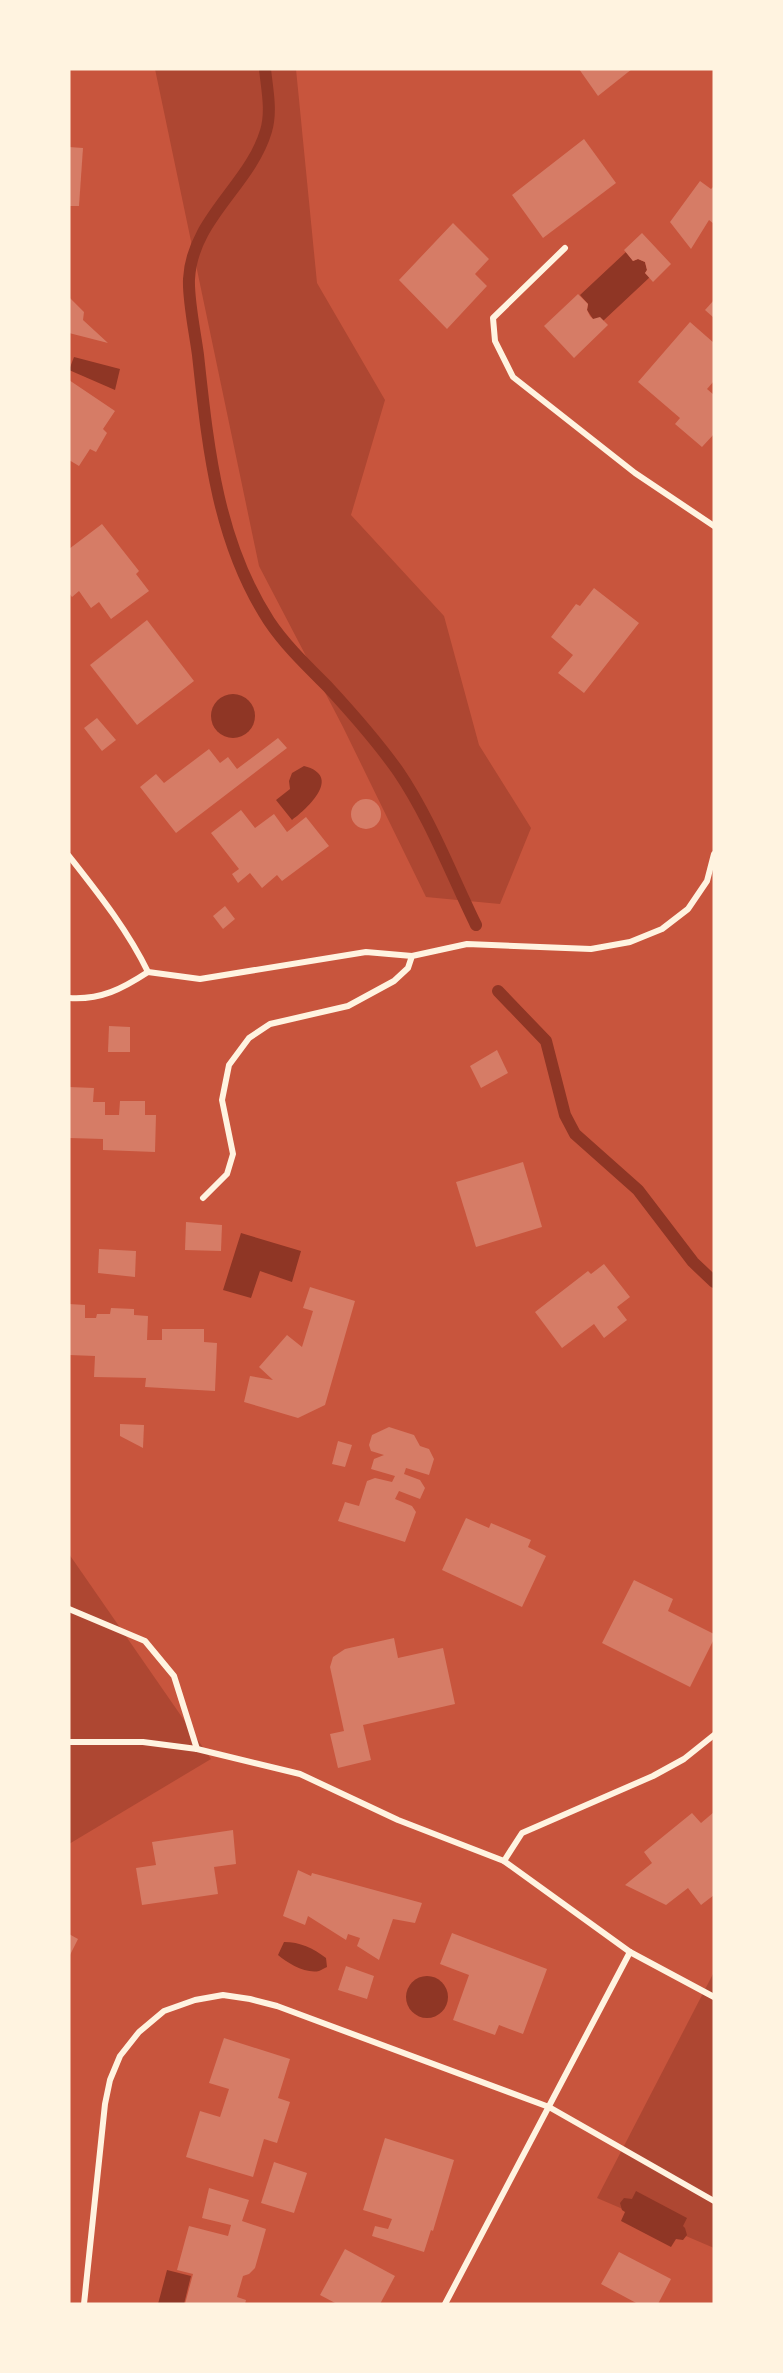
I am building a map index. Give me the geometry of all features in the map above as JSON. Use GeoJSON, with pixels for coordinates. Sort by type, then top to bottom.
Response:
{"type":"FeatureCollection","features":[{"type":"Feature","properties":{"kind":"street"},"geometry":{"type":"LineString","coordinates":[[565,248],[493,318],[495,341],[513,377],[635,472],[714,526]]}},
{"type":"Feature","properties":{"kind":"street"},"geometry":{"type":"LineString","coordinates":[[69,998],[86,999],[121,989],[148,972],[200,979],[366,952],[412,956],[466,944],[591,949],[630,942],[662,929],[688,909],[707,881],[714,854]]}},
{"type":"Feature","properties":{"kind":"street"},"geometry":{"type":"LineString","coordinates":[[69,856],[134,943],[148,972]]}},
{"type":"Feature","properties":{"kind":"street"},"geometry":{"type":"LineString","coordinates":[[203,1198],[227,1174],[233,1154],[222,1100],[229,1065],[249,1038],[270,1024],[348,1006],[394,981],[408,968],[412,956]]}},
{"type":"Feature","properties":{"kind":"street"},"geometry":{"type":"LineString","coordinates":[[69,1609],[145,1641],[174,1676],[197,1749]]}},
{"type":"Feature","properties":{"kind":"street"},"geometry":{"type":"LineString","coordinates":[[504,1861],[522,1833],[653,1776],[684,1759],[714,1735]]}},
{"type":"Feature","properties":{"kind":"street"},"geometry":{"type":"LineString","coordinates":[[69,1742],[143,1742],[197,1749],[300,1774],[398,1820],[504,1861],[630,1952],[714,1996]]}},
{"type":"Feature","properties":{"kind":"street"},"geometry":{"type":"LineString","coordinates":[[445,2304],[630,1952]]}},
{"type":"Feature","properties":{"kind":"street"},"geometry":{"type":"LineString","coordinates":[[84,2304],[105,2104],[110,2080],[120,2056],[139,2032],[164,2011],[195,2000],[223,1995],[277,2006],[549,2107],[714,2200]]}},
{"type":"Feature","properties":{"kind":"shaded area"},"geometry":{"type":"Polygon","coordinates":[[[155,69],[296,69],[317,283],[385,400],[351,515],[444,616],[479,745],[531,828],[500,904],[426,897],[343,727],[259,566],[155,69]]]}},
{"type":"Feature","properties":{"kind":"shaded area"},"geometry":{"type":"Polygon","coordinates":[[[626,252],[633,261],[638,259],[645,262],[647,270],[645,273],[650,277],[603,321],[593,319],[587,310],[588,304],[580,295],[626,252]]]}},
{"type":"Feature","properties":{"kind":"shaded area"},"geometry":{"type":"Polygon","coordinates":[[[74,357],[120,369],[115,390],[69,370],[74,357]]]}},
{"type":"Feature","properties":{"kind":"shaded area"},"geometry":{"type":"Polygon","coordinates":[[[233,694],[249,700],[255,716],[249,732],[233,738],[217,732],[211,716],[217,700],[233,694]]]}},
{"type":"Feature","properties":{"kind":"shaded area"},"geometry":{"type":"Polygon","coordinates":[[[304,766],[321,777],[322,784],[313,800],[292,820],[276,800],[290,789],[289,781],[292,773],[304,766]]]}},
{"type":"Feature","properties":{"kind":"shaded area"},"geometry":{"type":"Polygon","coordinates":[[[241,1233],[301,1251],[292,1282],[260,1271],[251,1298],[223,1290],[241,1233]]]}},
{"type":"Feature","properties":{"kind":"shaded area"},"geometry":{"type":"Polygon","coordinates":[[[69,1554],[211,1759],[69,1844],[69,1554]]]}},
{"type":"Feature","properties":{"kind":"shaded area"},"geometry":{"type":"Polygon","coordinates":[[[284,1942],[301,1944],[316,1951],[326,1958],[327,1967],[314,1972],[292,1964],[278,1955],[284,1942]]]}},
{"type":"Feature","properties":{"kind":"shaded area"},"geometry":{"type":"Polygon","coordinates":[[[714,1972],[714,2248],[597,2198],[714,1972]]]}},
{"type":"Feature","properties":{"kind":"shaded area"},"geometry":{"type":"Polygon","coordinates":[[[427,1976],[442,1982],[448,1997],[442,2012],[427,2018],[412,2012],[406,1997],[412,1982],[427,1976]]]}},
{"type":"Feature","properties":{"kind":"shaded area"},"geometry":{"type":"Polygon","coordinates":[[[636,2191],[687,2218],[683,2226],[687,2235],[683,2240],[676,2239],[671,2247],[621,2221],[625,2212],[620,2203],[624,2198],[632,2199],[636,2191]]]}},
{"type":"Feature","properties":{"kind":"shaded area"},"geometry":{"type":"Polygon","coordinates":[[[167,2270],[191,2276],[184,2304],[158,2304],[167,2270]]]}},
{"type":"Feature","properties":{"kind":"building"},"geometry":{"type":"Polygon","coordinates":[[[579,69],[632,69],[598,96],[579,69]]]}},
{"type":"Feature","properties":{"kind":"building"},"geometry":{"type":"Polygon","coordinates":[[[584,139],[616,183],[543,238],[512,195],[584,139]]]}},
{"type":"Feature","properties":{"kind":"building"},"geometry":{"type":"Polygon","coordinates":[[[69,147],[83,148],[79,206],[69,206],[69,147]]]}},
{"type":"Feature","properties":{"kind":"building"},"geometry":{"type":"Polygon","coordinates":[[[700,181],[711,189],[714,186],[714,224],[709,220],[691,249],[670,222],[700,181]]]}},
{"type":"Feature","properties":{"kind":"building"},"geometry":{"type":"Polygon","coordinates":[[[453,223],[489,259],[475,274],[487,286],[447,329],[399,280],[453,223]]]}},
{"type":"Feature","properties":{"kind":"building"},"geometry":{"type":"Polygon","coordinates":[[[642,233],[671,264],[653,282],[645,273],[647,270],[645,262],[638,259],[633,261],[624,250],[642,233]]]}},
{"type":"Feature","properties":{"kind":"building"},"geometry":{"type":"Polygon","coordinates":[[[578,294],[588,304],[587,310],[590,316],[593,319],[600,317],[608,325],[574,358],[544,326],[578,294]]]}},
{"type":"Feature","properties":{"kind":"building"},"geometry":{"type":"Polygon","coordinates":[[[69,297],[84,312],[83,320],[108,343],[69,333],[69,297]]]}},
{"type":"Feature","properties":{"kind":"building"},"geometry":{"type":"Polygon","coordinates":[[[714,300],[714,318],[705,310],[714,300]]]}},
{"type":"Feature","properties":{"kind":"building"},"geometry":{"type":"Polygon","coordinates":[[[690,322],[714,343],[714,381],[707,389],[714,395],[714,434],[702,447],[675,424],[680,418],[638,382],[690,322]]]}},
{"type":"Feature","properties":{"kind":"building"},"geometry":{"type":"Polygon","coordinates":[[[69,380],[115,411],[103,429],[107,433],[96,452],[90,449],[79,466],[69,460],[69,380]]]}},
{"type":"Feature","properties":{"kind":"building"},"geometry":{"type":"Polygon","coordinates":[[[102,524],[139,571],[136,574],[149,591],[111,619],[99,602],[91,608],[79,591],[72,597],[69,593],[69,549],[102,524]]]}},
{"type":"Feature","properties":{"kind":"building"},"geometry":{"type":"Polygon","coordinates":[[[594,588],[639,623],[584,693],[558,673],[573,655],[551,637],[576,604],[580,606],[594,588]]]}},
{"type":"Feature","properties":{"kind":"building"},"geometry":{"type":"Polygon","coordinates":[[[147,620],[194,681],[137,725],[90,665],[147,620]]]}},
{"type":"Feature","properties":{"kind":"building"},"geometry":{"type":"Polygon","coordinates":[[[97,718],[116,740],[102,751],[84,728],[97,718]]]}},
{"type":"Feature","properties":{"kind":"building"},"geometry":{"type":"Polygon","coordinates":[[[278,738],[287,748],[176,833],[140,787],[156,774],[164,783],[209,749],[220,763],[228,757],[237,769],[278,738]]]}},
{"type":"Feature","properties":{"kind":"building"},"geometry":{"type":"Polygon","coordinates":[[[366,799],[376,804],[381,814],[376,824],[366,829],[356,824],[351,814],[356,804],[366,799]]]}},
{"type":"Feature","properties":{"kind":"building"},"geometry":{"type":"Polygon","coordinates":[[[241,810],[255,828],[274,814],[287,832],[306,817],[329,846],[282,881],[277,875],[262,888],[250,873],[238,883],[232,874],[239,869],[211,833],[241,810]]]}},
{"type":"Feature","properties":{"kind":"building"},"geometry":{"type":"Polygon","coordinates":[[[225,906],[235,919],[223,929],[213,916],[225,906]]]}},
{"type":"Feature","properties":{"kind":"building"},"geometry":{"type":"Polygon","coordinates":[[[109,1026],[130,1027],[130,1052],[108,1052],[109,1026]]]}},
{"type":"Feature","properties":{"kind":"building"},"geometry":{"type":"Polygon","coordinates":[[[497,1050],[508,1073],[481,1088],[470,1066],[497,1050]]]}},
{"type":"Feature","properties":{"kind":"building"},"geometry":{"type":"Polygon","coordinates":[[[69,1087],[94,1088],[93,1102],[105,1102],[105,1115],[119,1115],[120,1101],[145,1101],[145,1115],[156,1115],[155,1152],[103,1150],[103,1139],[69,1138],[69,1087]]]}},
{"type":"Feature","properties":{"kind":"building"},"geometry":{"type":"Polygon","coordinates":[[[523,1162],[542,1227],[476,1247],[456,1182],[523,1162]]]}},
{"type":"Feature","properties":{"kind":"building"},"geometry":{"type":"Polygon","coordinates":[[[186,1222],[222,1225],[221,1251],[185,1250],[186,1222]]]}},
{"type":"Feature","properties":{"kind":"building"},"geometry":{"type":"Polygon","coordinates":[[[99,1249],[136,1251],[135,1277],[98,1273],[99,1249]]]}},
{"type":"Feature","properties":{"kind":"building"},"geometry":{"type":"Polygon","coordinates":[[[604,1264],[630,1297],[617,1307],[627,1320],[604,1338],[594,1324],[562,1348],[535,1312],[588,1271],[591,1274],[604,1264]]]}},
{"type":"Feature","properties":{"kind":"building"},"geometry":{"type":"Polygon","coordinates":[[[310,1287],[355,1301],[325,1405],[298,1418],[244,1402],[250,1376],[273,1380],[259,1367],[287,1335],[302,1347],[313,1311],[303,1308],[310,1287]]]}},
{"type":"Feature","properties":{"kind":"building"},"geometry":{"type":"Polygon","coordinates":[[[69,1304],[85,1305],[85,1318],[96,1318],[97,1314],[110,1314],[111,1308],[134,1309],[134,1315],[148,1316],[147,1340],[162,1340],[162,1329],[204,1329],[204,1342],[217,1343],[215,1391],[145,1387],[146,1378],[94,1377],[95,1356],[69,1355],[69,1304]]]}},
{"type":"Feature","properties":{"kind":"building"},"geometry":{"type":"Polygon","coordinates":[[[120,1424],[144,1425],[143,1448],[120,1436],[120,1424]]]}},
{"type":"Feature","properties":{"kind":"building"},"geometry":{"type":"Polygon","coordinates":[[[389,1427],[414,1435],[420,1446],[429,1449],[434,1459],[429,1475],[406,1468],[404,1474],[420,1480],[425,1488],[420,1499],[399,1491],[395,1499],[412,1506],[416,1512],[405,1542],[338,1521],[345,1502],[359,1506],[367,1481],[375,1478],[392,1482],[395,1476],[371,1469],[374,1459],[384,1455],[371,1451],[369,1445],[372,1435],[389,1427]]]}},
{"type":"Feature","properties":{"kind":"building"},"geometry":{"type":"Polygon","coordinates":[[[338,1441],[352,1445],[345,1467],[332,1464],[338,1441]]]}},
{"type":"Feature","properties":{"kind":"building"},"geometry":{"type":"Polygon","coordinates":[[[466,1518],[489,1528],[491,1523],[531,1540],[528,1547],[546,1556],[522,1607],[442,1570],[466,1518]]]}},
{"type":"Feature","properties":{"kind":"building"},"geometry":{"type":"Polygon","coordinates":[[[634,1580],[673,1599],[668,1611],[714,1634],[714,1639],[690,1687],[602,1643],[634,1580]]]}},
{"type":"Feature","properties":{"kind":"building"},"geometry":{"type":"Polygon","coordinates":[[[394,1638],[398,1658],[443,1648],[455,1704],[363,1725],[371,1760],[338,1768],[330,1734],[344,1731],[330,1667],[333,1657],[345,1649],[394,1638]]]}},
{"type":"Feature","properties":{"kind":"building"},"geometry":{"type":"Polygon","coordinates":[[[714,1812],[714,1895],[701,1905],[688,1888],[666,1905],[625,1885],[652,1863],[644,1852],[692,1813],[701,1823],[714,1812]]]}},
{"type":"Feature","properties":{"kind":"building"},"geometry":{"type":"Polygon","coordinates":[[[233,1830],[236,1864],[214,1867],[218,1894],[142,1905],[136,1868],[156,1865],[152,1842],[233,1830]]]}},
{"type":"Feature","properties":{"kind":"building"},"geometry":{"type":"Polygon","coordinates":[[[298,1870],[311,1876],[312,1873],[422,1903],[415,1923],[393,1919],[379,1960],[357,1946],[360,1938],[348,1934],[346,1940],[308,1916],[305,1925],[283,1916],[298,1870]]]}},
{"type":"Feature","properties":{"kind":"building"},"geometry":{"type":"Polygon","coordinates":[[[452,1933],[547,1969],[523,2034],[499,2025],[495,2035],[453,2020],[469,1975],[440,1964],[452,1933]]]}},
{"type":"Feature","properties":{"kind":"building"},"geometry":{"type":"Polygon","coordinates":[[[69,1934],[78,1939],[69,1957],[69,1934]]]}},
{"type":"Feature","properties":{"kind":"building"},"geometry":{"type":"Polygon","coordinates":[[[346,1966],[374,1976],[367,1999],[338,1990],[346,1966]]]}},
{"type":"Feature","properties":{"kind":"building"},"geometry":{"type":"Polygon","coordinates":[[[224,2038],[290,2059],[278,2098],[290,2102],[277,2143],[264,2139],[253,2177],[186,2157],[200,2111],[220,2117],[229,2089],[209,2083],[224,2038]]]}},
{"type":"Feature","properties":{"kind":"building"},"geometry":{"type":"Polygon","coordinates":[[[385,2138],[454,2160],[433,2231],[431,2230],[424,2252],[372,2236],[375,2226],[388,2229],[392,2219],[363,2210],[385,2138]]]}},
{"type":"Feature","properties":{"kind":"building"},"geometry":{"type":"Polygon","coordinates":[[[274,2162],[307,2173],[294,2213],[261,2203],[274,2162]]]}},
{"type":"Feature","properties":{"kind":"building"},"geometry":{"type":"Polygon","coordinates":[[[209,2188],[249,2200],[242,2221],[266,2229],[255,2268],[243,2276],[237,2297],[246,2300],[245,2304],[185,2304],[193,2274],[177,2270],[189,2226],[228,2236],[231,2225],[202,2218],[209,2188]]]}},
{"type":"Feature","properties":{"kind":"building"},"geometry":{"type":"Polygon","coordinates":[[[345,2249],[395,2276],[380,2304],[337,2304],[320,2295],[345,2249]]]}},
{"type":"Feature","properties":{"kind":"building"},"geometry":{"type":"Polygon","coordinates":[[[619,2252],[671,2279],[658,2304],[638,2304],[601,2284],[619,2252]]]}},
{"type":"Feature","properties":{"kind":"waterway"},"geometry":{"type":"LineString","coordinates":[[265,69],[269,108],[266,131],[248,168],[210,220],[200,238],[189,279],[211,458],[226,526],[251,590],[275,630],[364,727],[410,789],[476,925]]}},
{"type":"Feature","properties":{"kind":"waterway"},"geometry":{"type":"LineString","coordinates":[[498,991],[546,1041],[565,1115],[575,1134],[638,1190],[693,1262],[714,1282]]}}]}
